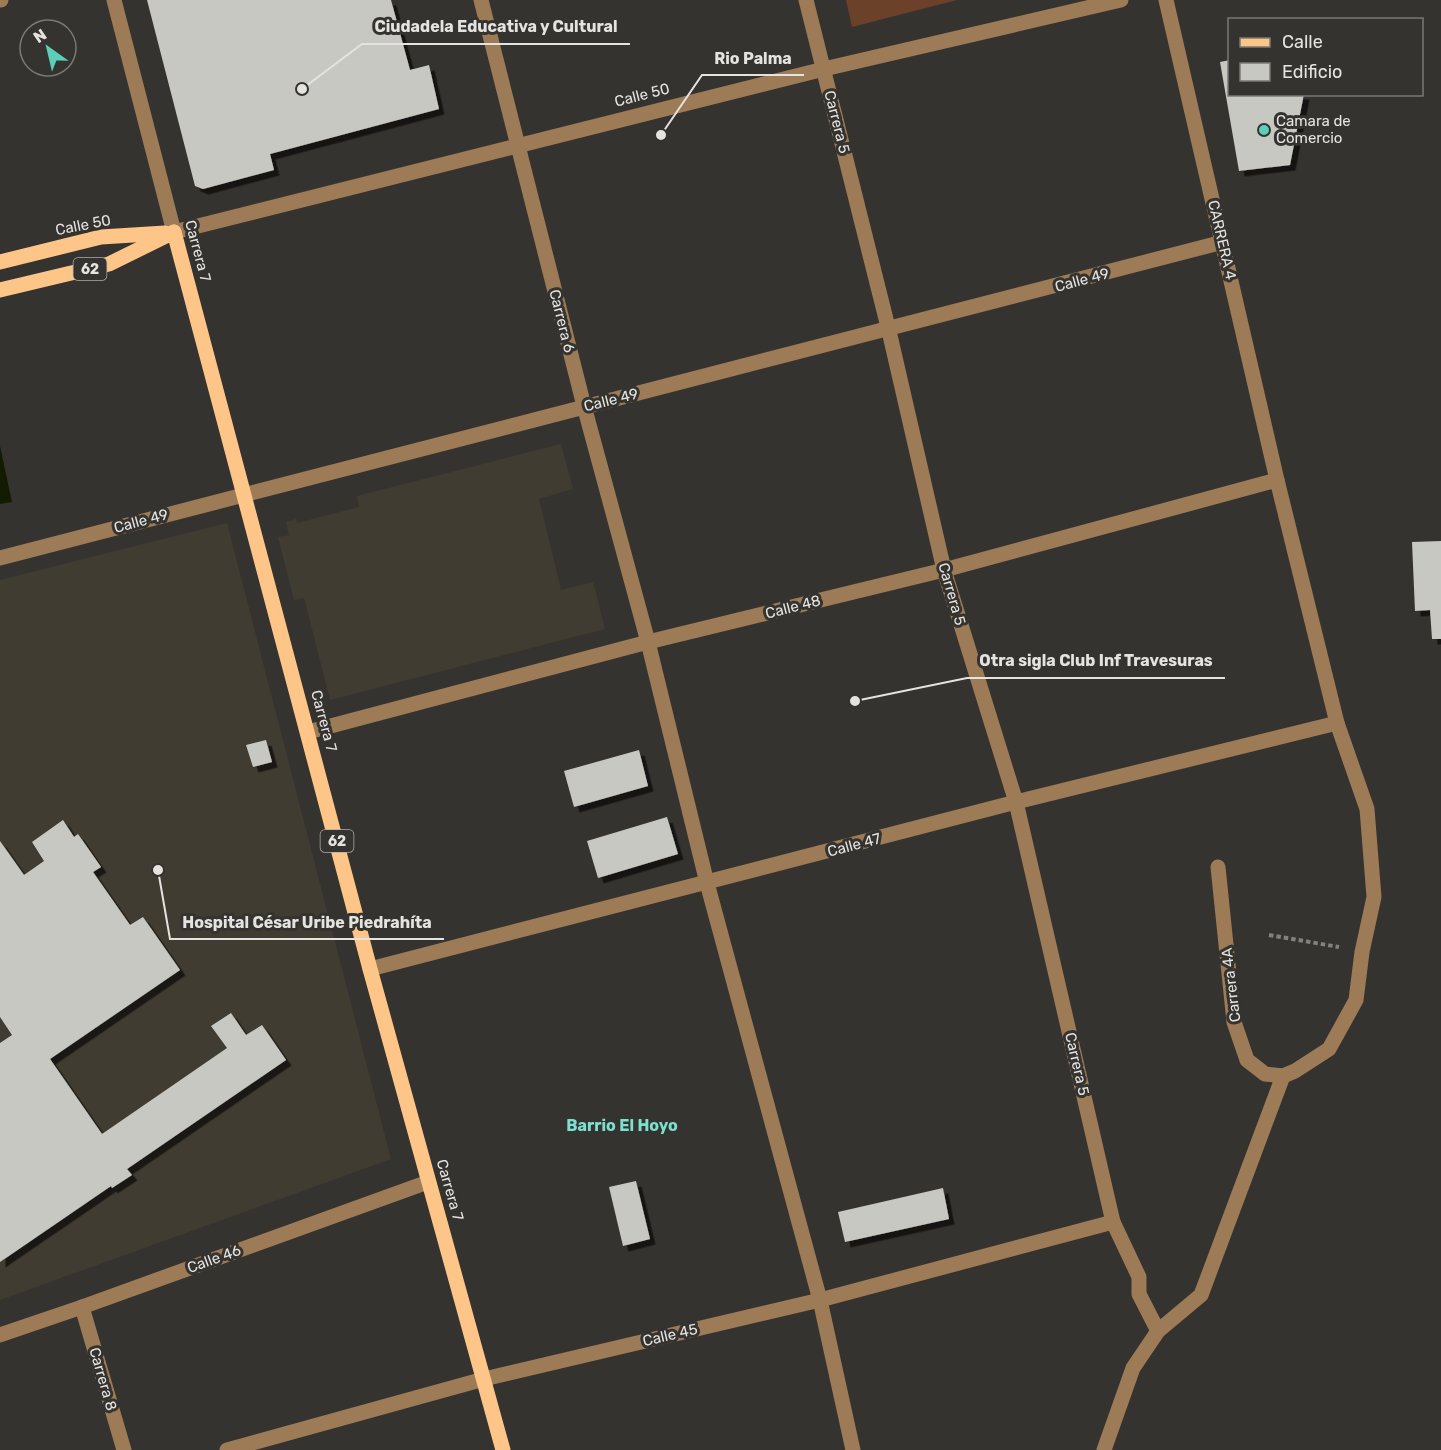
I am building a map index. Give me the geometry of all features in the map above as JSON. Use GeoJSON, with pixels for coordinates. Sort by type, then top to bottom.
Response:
{"type":"FeatureCollection","features":[{"type":"Feature","properties":{"kind":"main road","name":"Calle 50"},"geometry":{"type":"LineString","coordinates":[[0,262],[101,237],[174,232]]}},
{"type":"Feature","properties":{"kind":"main road","name":"Calle 50"},"geometry":{"type":"LineString","coordinates":[[0,290],[109,264],[174,232]]}},
{"type":"Feature","properties":{"kind":"main road","name":"Carrera 7"},"geometry":{"type":"LineString","coordinates":[[174,232],[370,969],[503,1450]]}},
{"type":"Feature","properties":{"kind":"street","name":"Carrera 7"},"geometry":{"type":"LineString","coordinates":[[114,0],[174,232]]}},
{"type":"Feature","properties":{"kind":"street","name":"Carrera 6"},"geometry":{"type":"LineString","coordinates":[[481,0],[584,406],[648,642],[707,883],[820,1300],[853,1450]]}},
{"type":"Feature","properties":{"kind":"street","name":"Carrera 5"},"geometry":{"type":"LineString","coordinates":[[806,0],[889,331],[944,570],[1016,802],[1113,1222],[1139,1277],[1139,1294],[1158,1331]]}},
{"type":"Feature","properties":{"kind":"street","name":"Calle 50"},"geometry":{"type":"LineString","coordinates":[[174,232],[824,69],[1121,0]]}},
{"type":"Feature","properties":{"kind":"street","name":"CARRERA 4"},"geometry":{"type":"LineString","coordinates":[[1166,0],[1337,723],[1367,809],[1374,897],[1362,952],[1356,1000],[1329,1049],[1283,1076]]}},
{"type":"Feature","properties":{"kind":"street","name":"Calle 49"},"geometry":{"type":"LineString","coordinates":[[0,558],[584,406],[889,331],[1223,242]]}},
{"type":"Feature","properties":{"kind":"street","name":"Calle 48"},"geometry":{"type":"LineString","coordinates":[[308,732],[648,642],[944,570],[1278,480]]}},
{"type":"Feature","properties":{"kind":"street","name":"Calle 47"},"geometry":{"type":"LineString","coordinates":[[370,969],[1016,802],[1337,723]]}},
{"type":"Feature","properties":{"kind":"street","name":"Carrera 4A"},"geometry":{"type":"LineString","coordinates":[[1218,867],[1234,1022],[1247,1060],[1265,1074],[1283,1076]]}},
{"type":"Feature","properties":{"kind":"street"},"geometry":{"type":"LineString","coordinates":[[1104,1450],[1133,1368],[1158,1331],[1201,1295],[1283,1076]]}},
{"type":"Feature","properties":{"kind":"street","name":"Calle 46"},"geometry":{"type":"LineString","coordinates":[[0,1335],[428,1182]]}},
{"type":"Feature","properties":{"kind":"street","name":"Calle 45"},"geometry":{"type":"LineString","coordinates":[[227,1450],[484,1379],[820,1300],[1113,1222]]}},
{"type":"Feature","properties":{"kind":"street","name":"Carrera 8"},"geometry":{"type":"LineString","coordinates":[[82,1307],[124,1450]]}},
{"type":"Feature","properties":{"kind":"path"},"geometry":{"type":"LineString","coordinates":[[1269,935],[1362,952]]}},
{"type":"Feature","properties":{"kind":"shaded area"},"geometry":{"type":"Polygon","coordinates":[[[846,0],[957,0],[852,27],[846,0]]]}},
{"type":"Feature","properties":{"kind":"shaded area"},"geometry":{"type":"Polygon","coordinates":[[[561,444],[573,489],[539,499],[561,590],[593,582],[605,629],[330,700],[304,598],[294,600],[278,537],[289,535],[286,522],[296,519],[297,523],[359,507],[357,496],[561,444]]]}},
{"type":"Feature","properties":{"kind":"shaded area"},"geometry":{"type":"Polygon","coordinates":[[[0,446],[12,502],[0,504],[0,446]]]}},
{"type":"Feature","properties":{"kind":"shaded area"},"geometry":{"type":"Polygon","coordinates":[[[227,523],[391,1159],[0,1300],[0,580],[227,523]]]}},
{"type":"Feature","properties":{"kind":"building"},"geometry":{"type":"Polygon","coordinates":[[[147,0],[391,0],[410,70],[429,65],[439,109],[270,154],[274,170],[203,189],[195,186],[147,0]]]}},
{"type":"Feature","properties":{"kind":"building","name":"Camara de Comercio"},"geometry":{"type":"Polygon","coordinates":[[[1228,60],[1228,96],[1304,96],[1290,165],[1239,171],[1220,62],[1228,60]]]}},
{"type":"Feature","properties":{"kind":"building"},"geometry":{"type":"Polygon","coordinates":[[[1441,541],[1441,639],[1432,639],[1430,610],[1415,611],[1412,542],[1441,541]]]}},
{"type":"Feature","properties":{"kind":"building"},"geometry":{"type":"Polygon","coordinates":[[[266,740],[272,762],[253,767],[246,745],[266,740]]]}},
{"type":"Feature","properties":{"kind":"building"},"geometry":{"type":"Polygon","coordinates":[[[639,750],[648,786],[574,807],[564,771],[639,750]]]}},
{"type":"Feature","properties":{"kind":"building"},"geometry":{"type":"Polygon","coordinates":[[[667,817],[678,854],[598,878],[587,841],[667,817]]]}},
{"type":"Feature","properties":{"kind":"building"},"geometry":{"type":"Polygon","coordinates":[[[63,820],[74,837],[78,834],[101,867],[93,872],[130,925],[143,917],[180,970],[50,1059],[102,1134],[227,1048],[211,1026],[231,1013],[246,1035],[262,1025],[286,1060],[127,1169],[132,1175],[112,1188],[111,1186],[0,1262],[0,1043],[12,1035],[0,1017],[0,841],[24,875],[44,861],[32,842],[63,820]]]}},
{"type":"Feature","properties":{"kind":"building"},"geometry":{"type":"Polygon","coordinates":[[[636,1181],[650,1239],[623,1246],[609,1187],[636,1181]]]}},
{"type":"Feature","properties":{"kind":"building"},"geometry":{"type":"Polygon","coordinates":[[[943,1188],[949,1219],[845,1242],[838,1212],[943,1188]]]}},
{"type":"Feature","properties":{"kind":"place","name":"Ciudadela Educativa y Cultural"},"geometry":{"type":"Point","coordinates":[302,89]}},
{"type":"Feature","properties":{"kind":"place","name":"Camara de Comercio"},"geometry":{"type":"Point","coordinates":[1264,130]}},
{"type":"Feature","properties":{"kind":"place","name":"Rio Palma"},"geometry":{"type":"Point","coordinates":[661,135]}},
{"type":"Feature","properties":{"kind":"place","name":"Otra sigla Club Inf Travesuras"},"geometry":{"type":"Point","coordinates":[855,701]}},
{"type":"Feature","properties":{"kind":"place","name":"Hospital César Uribe Piedrahíta"},"geometry":{"type":"Point","coordinates":[158,870]}},
{"type":"Feature","properties":{"kind":"district","name":"Barrio El Hoyo"},"geometry":{"type":"Point","coordinates":[622,1125]}}]}
